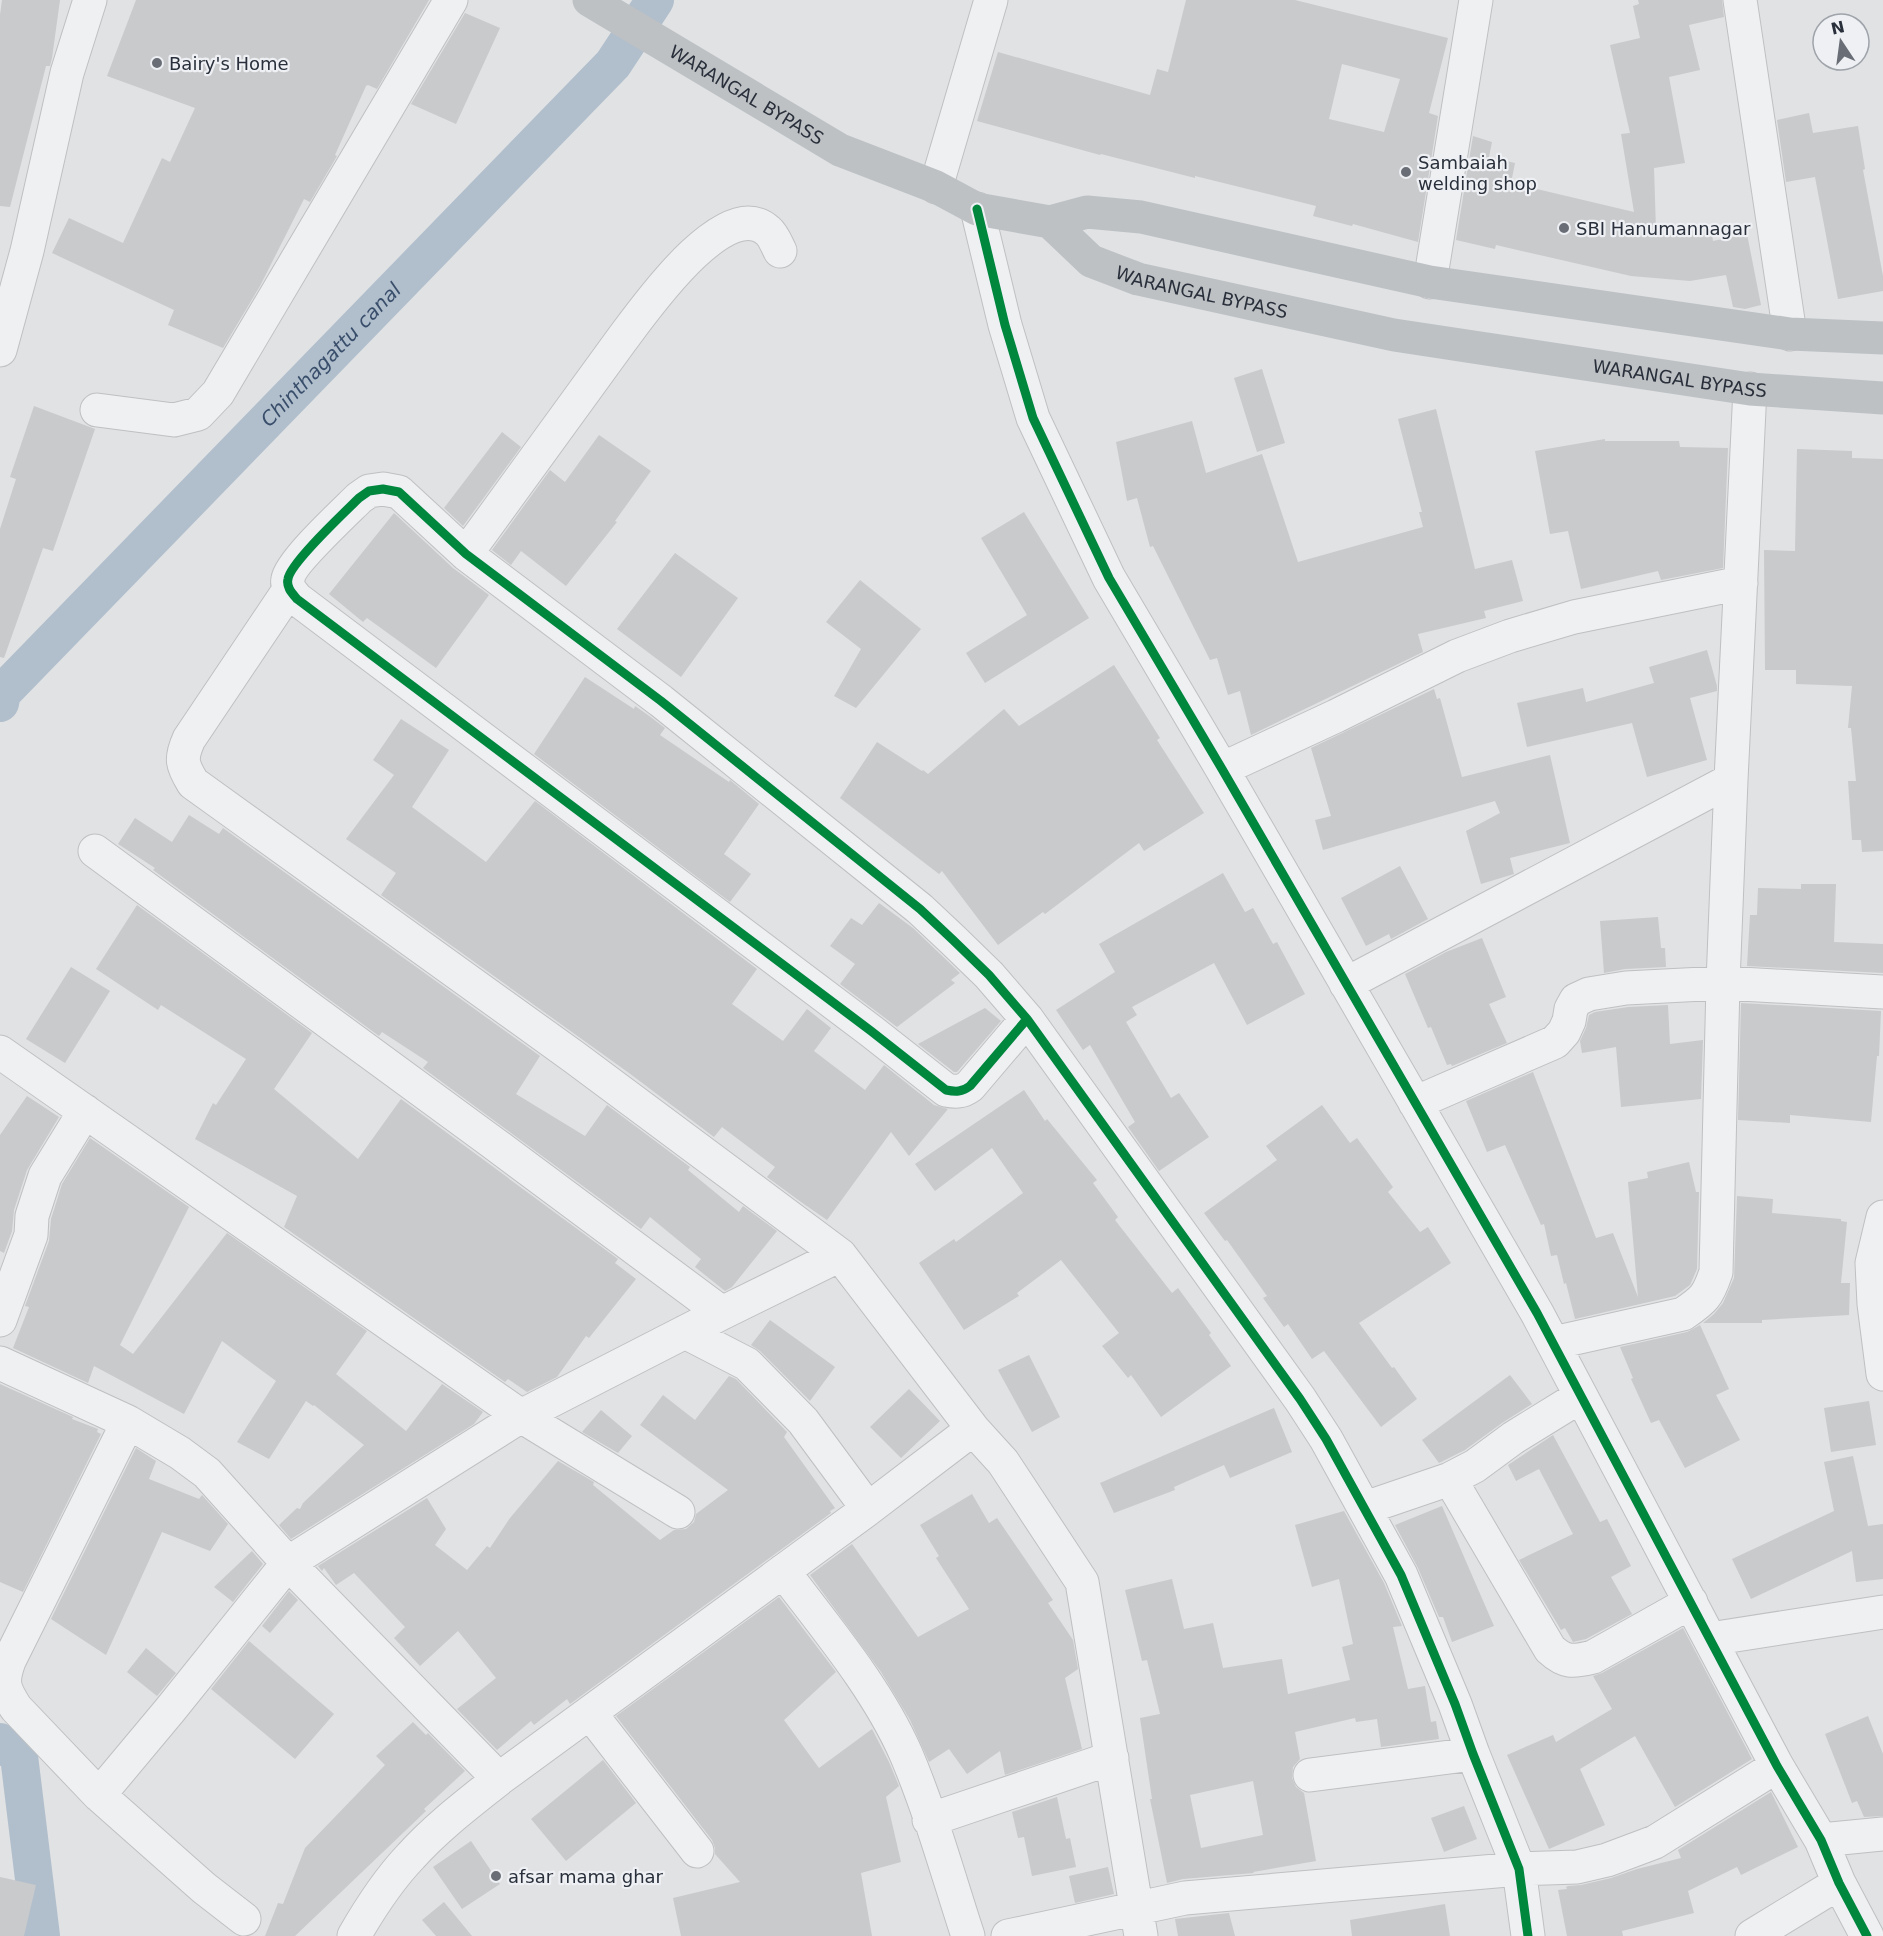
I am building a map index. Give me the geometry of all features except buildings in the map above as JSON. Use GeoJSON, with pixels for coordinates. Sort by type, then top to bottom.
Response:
{"type":"FeatureCollection","features":[{"type":"Feature","properties":{"kind":"main road","name":"WARANGAL BYPASS"},"geometry":{"type":"LineString","coordinates":[[589,0],[840,150],[936,187],[977,209],[1050,222],[1091,261],[1138,279],[1394,334],[1750,389],[1883,398]]}},
{"type":"Feature","properties":{"kind":"main road"},"geometry":{"type":"LineString","coordinates":[[1050,222],[1088,212],[1140,217],[1430,282],[1791,334],[1883,338]]}},
{"type":"Feature","properties":{"kind":"street"},"geometry":{"type":"LineString","coordinates":[[0,350],[27,251],[68,73],[90,0]]}},
{"type":"Feature","properties":{"kind":"street"},"geometry":{"type":"LineString","coordinates":[[97,410],[174,420],[198,414],[218,393],[451,0]]}},
{"type":"Feature","properties":{"kind":"street"},"geometry":{"type":"LineString","coordinates":[[936,187],[991,0]]}},
{"type":"Feature","properties":{"kind":"street"},"geometry":{"type":"LineString","coordinates":[[1430,282],[1476,0]]}},
{"type":"Feature","properties":{"kind":"street"},"geometry":{"type":"LineString","coordinates":[[1740,0],[1791,334]]}},
{"type":"Feature","properties":{"kind":"street"},"geometry":{"type":"LineString","coordinates":[[977,209],[1005,325],[1033,418],[1109,578],[1222,769],[1553,1343],[1777,1766],[1821,1840],[1839,1883],[1867,1936]]}},
{"type":"Feature","properties":{"kind":"street"},"geometry":{"type":"LineString","coordinates":[[466,554],[620,342],[687,260],[720,232],[739,225],[755,224],[768,231],[780,250]]}},
{"type":"Feature","properties":{"kind":"street"},"geometry":{"type":"LineString","coordinates":[[1553,1343],[1683,1314],[1709,1293],[1716,1272],[1723,983],[1750,389]]}},
{"type":"Feature","properties":{"kind":"street"},"geometry":{"type":"LineString","coordinates":[[1027,1019],[970,1086],[955,1092],[946,1090],[871,1031],[297,599],[289,590],[288,578],[295,564],[359,498],[369,491],[383,489],[399,492],[466,554],[661,701],[920,909],[989,975],[1027,1019],[1300,1399],[1326,1439],[1365,1508],[1401,1575],[1455,1704],[1519,1869],[1528,1936]]}},
{"type":"Feature","properties":{"kind":"street"},"geometry":{"type":"LineString","coordinates":[[1222,769],[1457,656],[1510,636],[1574,617],[1741,584]]}},
{"type":"Feature","properties":{"kind":"street"},"geometry":{"type":"LineString","coordinates":[[289,590],[189,739],[183,753],[185,770],[193,783],[564,1050],[840,1256],[973,1429],[1003,1462],[1082,1582],[1139,1922]]}},
{"type":"Feature","properties":{"kind":"street"},"geometry":{"type":"LineString","coordinates":[[1346,984],[1731,780]]}},
{"type":"Feature","properties":{"kind":"street"},"geometry":{"type":"LineString","coordinates":[[95,851],[722,1313]]}},
{"type":"Feature","properties":{"kind":"street"},"geometry":{"type":"LineString","coordinates":[[1415,1103],[1555,1042],[1564,1032],[1569,1021],[1570,1009],[1576,1000],[1589,994],[1626,988],[1723,983],[1883,992]]}},
{"type":"Feature","properties":{"kind":"street"},"geometry":{"type":"LineString","coordinates":[[0,1052],[521,1416],[678,1512]]}},
{"type":"Feature","properties":{"kind":"street"},"geometry":{"type":"LineString","coordinates":[[0,1320],[31,1235],[32,1216],[45,1176],[85,1111]]}},
{"type":"Feature","properties":{"kind":"street"},"geometry":{"type":"LineString","coordinates":[[1883,1217],[1872,1263],[1878,1285],[1883,1374]]}},
{"type":"Feature","properties":{"kind":"street"},"geometry":{"type":"LineString","coordinates":[[99,1795],[288,1563],[521,1416],[722,1313],[840,1256]]}},
{"type":"Feature","properties":{"kind":"street"},"geometry":{"type":"LineString","coordinates":[[685,1332],[747,1364],[803,1421],[868,1509]]}},
{"type":"Feature","properties":{"kind":"street"},"geometry":{"type":"LineString","coordinates":[[0,1364],[128,1422],[180,1453],[207,1473],[288,1563],[499,1779]]}},
{"type":"Feature","properties":{"kind":"street"},"geometry":{"type":"LineString","coordinates":[[1365,1508],[1450,1479],[1475,1466],[1513,1438],[1581,1396]]}},
{"type":"Feature","properties":{"kind":"street"},"geometry":{"type":"LineString","coordinates":[[128,1422],[3,1677],[7,1694],[16,1708],[99,1795],[204,1888],[244,1919]]}},
{"type":"Feature","properties":{"kind":"street"},"geometry":{"type":"LineString","coordinates":[[354,1936],[381,1893],[411,1856],[453,1816],[499,1779],[868,1509],[973,1429]]}},
{"type":"Feature","properties":{"kind":"street"},"geometry":{"type":"LineString","coordinates":[[1450,1479],[1550,1649],[1561,1659],[1577,1661],[1593,1658],[1691,1602]]}},
{"type":"Feature","properties":{"kind":"street"},"geometry":{"type":"LineString","coordinates":[[783,1571],[853,1662],[905,1752],[968,1936]]}},
{"type":"Feature","properties":{"kind":"street"},"geometry":{"type":"LineString","coordinates":[[1710,1640],[1883,1612]]}},
{"type":"Feature","properties":{"kind":"street"},"geometry":{"type":"LineString","coordinates":[[590,1713],[697,1851]]}},
{"type":"Feature","properties":{"kind":"street"},"geometry":{"type":"LineString","coordinates":[[1310,1775],[1473,1754]]}},
{"type":"Feature","properties":{"kind":"street"},"geometry":{"type":"LineString","coordinates":[[929,1820],[1112,1758]]}},
{"type":"Feature","properties":{"kind":"street"},"geometry":{"type":"LineString","coordinates":[[1008,1936],[1139,1922],[1185,1898],[1519,1869],[1577,1867],[1607,1860],[1655,1842],[1777,1766]]}},
{"type":"Feature","properties":{"kind":"street"},"geometry":{"type":"LineString","coordinates":[[1821,1840],[1883,1834]]}},
{"type":"Feature","properties":{"kind":"street"},"geometry":{"type":"LineString","coordinates":[[1752,1936],[1839,1883]]}},
{"type":"Feature","properties":{"kind":"waterway","name":"Chinthagattu canal"},"geometry":{"type":"LineString","coordinates":[[0,703],[2,693],[613,64],[655,0]]}},
{"type":"Feature","properties":{"kind":"waterway","name":"Chinthagattu canal"},"geometry":{"type":"LineString","coordinates":[[0,1742],[19,1756],[41,1936]]}},
{"type":"Feature","properties":{"kind":"cycle path"},"geometry":{"type":"LineString","coordinates":[[977,209],[1005,325],[1033,418],[1109,578],[1537,1313],[1777,1766],[1821,1840],[1839,1883],[1867,1936]]}},
{"type":"Feature","properties":{"kind":"cycle path"},"geometry":{"type":"LineString","coordinates":[[1027,1019],[970,1086],[959,1091],[946,1090],[871,1031],[297,599],[288,585],[291,572],[319,538],[359,498],[369,491],[383,489],[399,492],[466,554],[661,701],[920,909],[989,975],[1027,1019],[1300,1399],[1326,1439],[1401,1575],[1455,1704],[1519,1869],[1528,1936]]}},
{"type":"Feature","properties":{"kind":"place","name":"Bairy's Home"},"geometry":{"type":"Point","coordinates":[157,63]}},
{"type":"Feature","properties":{"kind":"place","name":"Sambaiah welding shop"},"geometry":{"type":"Point","coordinates":[1406,172]}},
{"type":"Feature","properties":{"kind":"place","name":"SBI Hanumannagar"},"geometry":{"type":"Point","coordinates":[1564,228]}},
{"type":"Feature","properties":{"kind":"place","name":"afsar mama ghar"},"geometry":{"type":"Point","coordinates":[496,1876]}}]}
